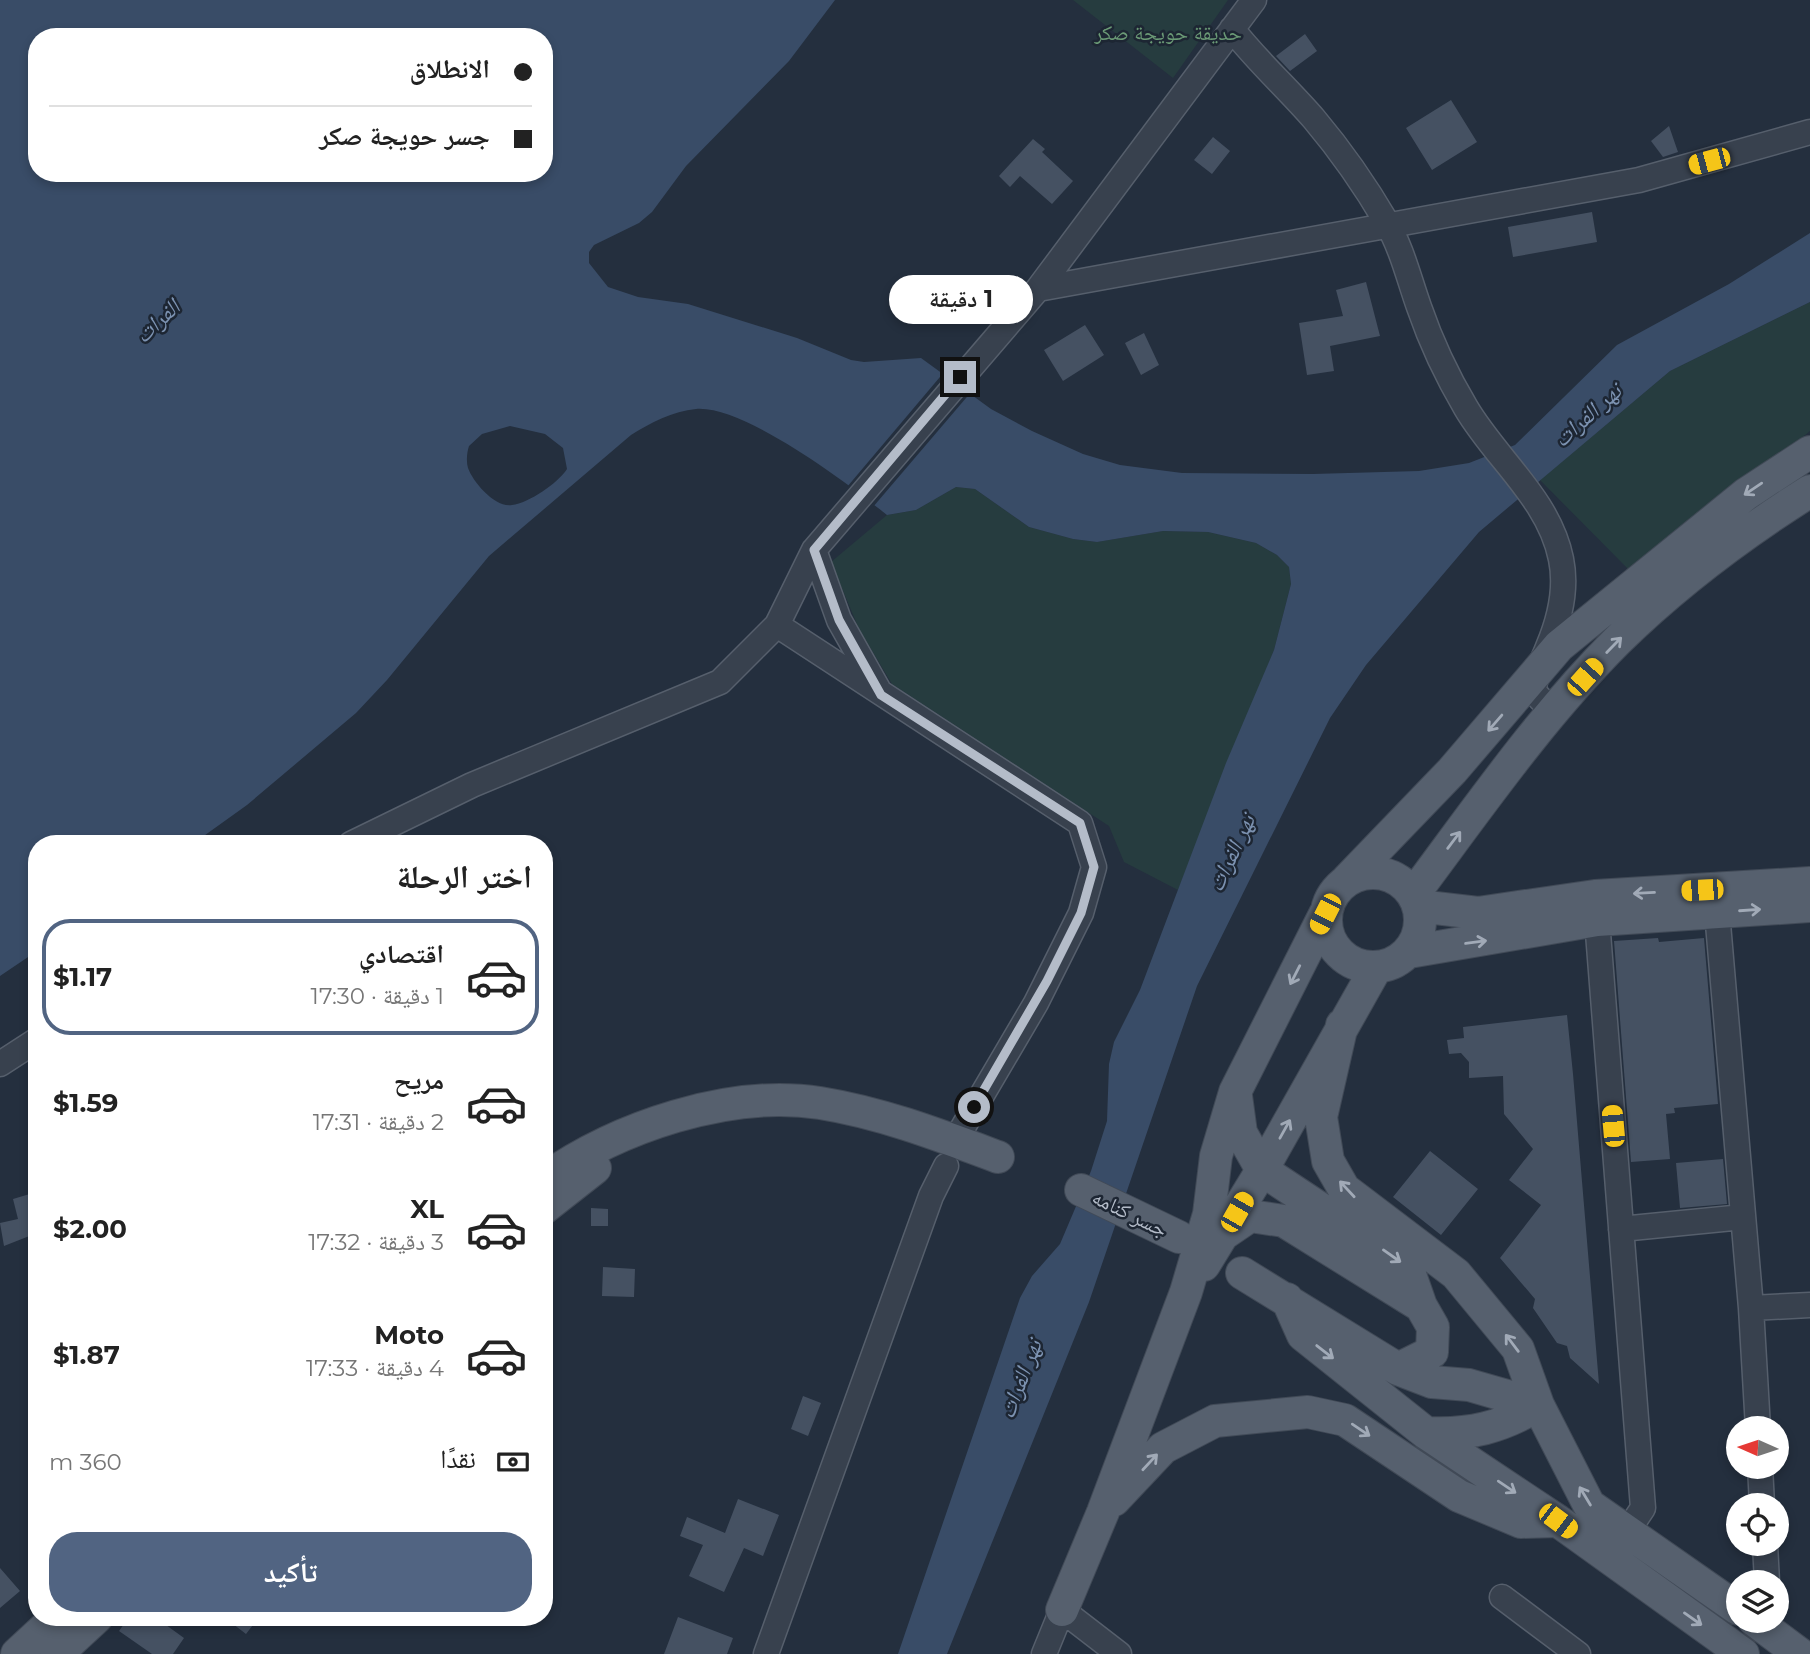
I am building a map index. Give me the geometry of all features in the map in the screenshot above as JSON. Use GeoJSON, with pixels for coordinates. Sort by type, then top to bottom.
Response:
{"type":"FeatureCollection","features":[{"type":"Feature","properties":{"kind":"main road"},"geometry":{"type":"LineString","coordinates":[[1062,1610],[1104,1512],[1186,1292],[1209,1214],[1216,1156],[1235,1091],[1325,914],[1329,901],[1425,801],[1559,646],[1589,618],[1746,494],[1810,452]]}},
{"type":"Feature","properties":{"kind":"main road"},"geometry":{"type":"LineString","coordinates":[[1416,900],[1553,712],[1616,642],[1654,607],[1759,523],[1810,491]]}},
{"type":"Feature","properties":{"kind":"main road"},"geometry":{"type":"LineString","coordinates":[[1325,914],[1326,928],[1338,953],[1349,962],[1377,968],[1399,960],[1409,952],[1417,938],[1420,922],[1416,900],[1403,883],[1390,875],[1374,872],[1347,880]]}},
{"type":"Feature","properties":{"kind":"main road"},"geometry":{"type":"LineString","coordinates":[[1416,900],[1478,914],[1595,896],[1810,883]]}},
{"type":"Feature","properties":{"kind":"main road"},"geometry":{"type":"LineString","coordinates":[[1409,952],[1597,920],[1810,906]]}},
{"type":"Feature","properties":{"kind":"main road"},"geometry":{"type":"LineString","coordinates":[[1186,1292],[1225,1234],[1342,1025],[1377,968]]}},
{"type":"Feature","properties":{"kind":"main road"},"geometry":{"type":"LineString","coordinates":[[1342,1025],[1321,1117],[1328,1161],[1343,1189],[1456,1274],[1518,1349],[1538,1405],[1589,1505],[1726,1601]]}},
{"type":"Feature","properties":{"kind":"main road"},"geometry":{"type":"LineString","coordinates":[[1235,1091],[1241,1133],[1262,1170],[1407,1266],[1421,1306],[1433,1327],[1432,1352],[1398,1369]]}},
{"type":"Feature","properties":{"kind":"main road"},"geometry":{"type":"LineString","coordinates":[[553,1173],[586,1153],[638,1130],[704,1108],[740,1103],[817,1102],[907,1122],[998,1157]]}},
{"type":"Feature","properties":{"kind":"main road"},"geometry":{"type":"LineString","coordinates":[[553,1201],[638,1130]]}},
{"type":"Feature","properties":{"kind":"main road","name":"جسر كنامه"},"geometry":{"type":"LineString","coordinates":[[1081,1190],[1179,1237]]}},
{"type":"Feature","properties":{"kind":"main road"},"geometry":{"type":"LineString","coordinates":[[1225,1234],[1250,1216],[1284,1221],[1421,1306]]}},
{"type":"Feature","properties":{"kind":"main road"},"geometry":{"type":"LineString","coordinates":[[1242,1273],[1398,1369],[1432,1382],[1469,1385],[1538,1405]]}},
{"type":"Feature","properties":{"kind":"main road"},"geometry":{"type":"LineString","coordinates":[[1286,1298],[1303,1335],[1426,1433],[1558,1521],[1737,1652]]}},
{"type":"Feature","properties":{"kind":"main road"},"geometry":{"type":"LineString","coordinates":[[1426,1433],[1484,1431],[1513,1421],[1538,1405]]}},
{"type":"Feature","properties":{"kind":"main road"},"geometry":{"type":"LineString","coordinates":[[1104,1512],[1163,1448],[1215,1421],[1308,1412],[1345,1420],[1459,1496],[1521,1522],[1558,1521]]}},
{"type":"Feature","properties":{"kind":"main road"},"geometry":{"type":"LineString","coordinates":[[17,1654],[48,1626]]}},
{"type":"Feature","properties":{"kind":"main road"},"geometry":{"type":"LineString","coordinates":[[64,1652],[89,1626]]}},
{"type":"Feature","properties":{"kind":"main road"},"geometry":{"type":"LineString","coordinates":[[1775,1633],[1800,1654]]}},
{"type":"Feature","properties":{"kind":"street"},"geometry":{"type":"LineString","coordinates":[[369,835],[472,785],[720,682],[777,625],[814,550],[1038,289],[1254,0]]}},
{"type":"Feature","properties":{"kind":"street"},"geometry":{"type":"LineString","coordinates":[[1232,29],[1256,61],[1332,142],[1388,224],[1435,348],[1482,431],[1542,510],[1563,573],[1557,623],[1536,673],[1534,692],[1536,698],[1553,712]]}},
{"type":"Feature","properties":{"kind":"street"},"geometry":{"type":"LineString","coordinates":[[1038,289],[1639,180],[1810,132]]}},
{"type":"Feature","properties":{"kind":"street"},"geometry":{"type":"LineString","coordinates":[[814,550],[839,620],[881,695]]}},
{"type":"Feature","properties":{"kind":"street"},"geometry":{"type":"LineString","coordinates":[[777,625],[1080,823],[1094,867],[1081,913],[1036,1003],[962,1129]]}},
{"type":"Feature","properties":{"kind":"street"},"geometry":{"type":"LineString","coordinates":[[1717,912],[1751,1308],[1757,1416]]}},
{"type":"Feature","properties":{"kind":"street"},"geometry":{"type":"LineString","coordinates":[[1597,920],[1643,1508],[1628,1532]]}},
{"type":"Feature","properties":{"kind":"street"},"geometry":{"type":"LineString","coordinates":[[0,1064],[28,1046]]}},
{"type":"Feature","properties":{"kind":"street"},"geometry":{"type":"LineString","coordinates":[[766,1654],[931,1196],[946,1166]]}},
{"type":"Feature","properties":{"kind":"street"},"geometry":{"type":"LineString","coordinates":[[1621,1229],[1743,1217]]}},
{"type":"Feature","properties":{"kind":"street"},"geometry":{"type":"LineString","coordinates":[[1751,1308],[1810,1304]]}},
{"type":"Feature","properties":{"kind":"street"},"geometry":{"type":"LineString","coordinates":[[1502,1597],[1578,1654]]}},
{"type":"Feature","properties":{"kind":"street"},"geometry":{"type":"LineString","coordinates":[[1044,1654],[1062,1610],[1119,1654]]}},
{"type":"Feature","properties":{"kind":"green space","name":"حديقة حويجة صكر"},"geometry":{"type":"Polygon","coordinates":[[[1073,0],[1228,0],[1173,78],[1073,0]]]}},
{"type":"Feature","properties":{"kind":"green space"},"geometry":{"type":"Polygon","coordinates":[[[1810,302],[1810,431],[1633,574],[1540,480],[1670,371],[1810,302]]]}},
{"type":"Feature","properties":{"kind":"green space"},"geometry":{"type":"Polygon","coordinates":[[[956,487],[975,489],[1029,527],[1073,539],[1097,542],[1163,531],[1208,532],[1256,543],[1277,555],[1289,567],[1291,584],[1274,650],[1178,890],[1124,862],[1109,826],[892,684],[859,629],[831,562],[887,515],[916,510],[956,487]]]}},
{"type":"Feature","properties":{"kind":"water"},"geometry":{"type":"Polygon","coordinates":[[[0,0],[835,0],[789,61],[686,166],[652,212],[639,223],[594,245],[589,252],[589,263],[608,287],[638,297],[688,304],[797,338],[851,360],[864,362],[921,358],[991,409],[1083,454],[1120,465],[1182,473],[1313,474],[1419,471],[1469,463],[1515,445],[1617,345],[1729,284],[1810,233],[1810,302],[1670,371],[1479,532],[1366,665],[1330,718],[1197,986],[1089,1302],[947,1654],[898,1654],[1020,1298],[1032,1276],[1060,1244],[1091,1171],[1107,1121],[1109,1064],[1114,1042],[1140,990],[1226,763],[1274,650],[1291,584],[1289,567],[1277,555],[1256,543],[1208,532],[1163,531],[1097,542],[1073,539],[1029,527],[975,489],[956,487],[916,510],[887,515],[823,467],[768,433],[741,420],[716,411],[696,409],[670,415],[631,435],[489,556],[387,680],[356,713],[247,805],[205,835],[28,835],[28,957],[0,976],[0,0]],[[510,426],[482,434],[469,446],[468,468],[485,493],[499,502],[512,505],[526,500],[557,480],[567,469],[563,448],[545,434],[510,426]]]}},
{"type":"Feature","properties":{"kind":"pier"},"geometry":{"type":"Polygon","coordinates":[[[945,371],[972,391],[873,507],[847,487],[945,371]]]}},
{"type":"Feature","properties":{"kind":"building"},"geometry":{"type":"Polygon","coordinates":[[[1305,34],[1317,51],[1290,71],[1276,56],[1305,34]]]}},
{"type":"Feature","properties":{"kind":"building"},"geometry":{"type":"Polygon","coordinates":[[[1451,100],[1477,142],[1432,170],[1406,128],[1451,100]]]}},
{"type":"Feature","properties":{"kind":"building"},"geometry":{"type":"Polygon","coordinates":[[[1669,126],[1678,152],[1663,157],[1651,141],[1669,126]]]}},
{"type":"Feature","properties":{"kind":"building"},"geometry":{"type":"Polygon","coordinates":[[[1213,137],[1230,151],[1212,174],[1194,160],[1213,137]]]}},
{"type":"Feature","properties":{"kind":"building"},"geometry":{"type":"Polygon","coordinates":[[[1033,139],[1045,149],[1042,152],[1073,181],[1052,204],[1020,176],[1010,187],[999,176],[1033,139]]]}},
{"type":"Feature","properties":{"kind":"building"},"geometry":{"type":"Polygon","coordinates":[[[1592,212],[1597,242],[1513,257],[1508,227],[1592,212]]]}},
{"type":"Feature","properties":{"kind":"building"},"geometry":{"type":"Polygon","coordinates":[[[1366,282],[1380,336],[1330,346],[1334,371],[1307,375],[1299,323],[1343,316],[1336,290],[1366,282]]]}},
{"type":"Feature","properties":{"kind":"building"},"geometry":{"type":"Polygon","coordinates":[[[1085,325],[1104,355],[1063,381],[1044,350],[1085,325]]]}},
{"type":"Feature","properties":{"kind":"building"},"geometry":{"type":"Polygon","coordinates":[[[1144,333],[1159,365],[1141,375],[1125,343],[1144,333]]]}},
{"type":"Feature","properties":{"kind":"building"},"geometry":{"type":"Polygon","coordinates":[[[1658,938],[1659,942],[1704,938],[1718,1104],[1674,1108],[1675,1113],[1666,1114],[1670,1159],[1631,1162],[1614,941],[1658,938]]]}},
{"type":"Feature","properties":{"kind":"building"},"geometry":{"type":"Polygon","coordinates":[[[1567,1015],[1599,1384],[1570,1358],[1567,1346],[1557,1343],[1533,1308],[1535,1299],[1500,1258],[1541,1205],[1509,1180],[1533,1149],[1504,1114],[1503,1076],[1469,1078],[1469,1062],[1461,1053],[1449,1054],[1447,1040],[1464,1038],[1463,1027],[1567,1015]]]}},
{"type":"Feature","properties":{"kind":"building"},"geometry":{"type":"Polygon","coordinates":[[[1430,1151],[1478,1189],[1441,1235],[1393,1197],[1430,1151]]]}},
{"type":"Feature","properties":{"kind":"building"},"geometry":{"type":"Polygon","coordinates":[[[1723,1159],[1727,1204],[1680,1208],[1676,1163],[1723,1159]]]}},
{"type":"Feature","properties":{"kind":"building"},"geometry":{"type":"Polygon","coordinates":[[[28,1194],[28,1237],[4,1246],[0,1223],[18,1219],[13,1199],[28,1194]]]}},
{"type":"Feature","properties":{"kind":"building"},"geometry":{"type":"Polygon","coordinates":[[[591,1208],[608,1209],[608,1226],[591,1226],[591,1208]]]}},
{"type":"Feature","properties":{"kind":"building"},"geometry":{"type":"Polygon","coordinates":[[[603,1267],[635,1269],[634,1297],[602,1296],[603,1267]]]}},
{"type":"Feature","properties":{"kind":"building"},"geometry":{"type":"Polygon","coordinates":[[[803,1396],[821,1403],[808,1436],[791,1429],[803,1396]]]}},
{"type":"Feature","properties":{"kind":"building"},"geometry":{"type":"Polygon","coordinates":[[[738,1499],[779,1515],[763,1556],[744,1548],[724,1592],[689,1576],[703,1545],[680,1536],[687,1517],[725,1533],[738,1499]]]}},
{"type":"Feature","properties":{"kind":"building"},"geometry":{"type":"Polygon","coordinates":[[[0,1568],[20,1591],[0,1608],[0,1568]]]}},
{"type":"Feature","properties":{"kind":"building"},"geometry":{"type":"Polygon","coordinates":[[[678,1617],[733,1638],[727,1654],[664,1654],[678,1617]]]}},
{"type":"Feature","properties":{"kind":"building"},"geometry":{"type":"Polygon","coordinates":[[[123,1626],[167,1626],[184,1638],[173,1654],[152,1654],[119,1631],[123,1626]]]}},
{"type":"Feature","properties":{"kind":"building"},"geometry":{"type":"Polygon","coordinates":[[[236,1626],[252,1626],[246,1634],[236,1626]]]}},
{"type":"Feature","properties":{"kind":"route"},"geometry":{"type":"LineString","coordinates":[[960,377],[814,550],[839,620],[881,695],[1080,823],[1094,867],[1081,913],[1036,1003],[974,1107]]}},
{"type":"Feature","properties":{"kind":"water label","name":"الفرات"},"geometry":{"type":"Point","coordinates":[157,321]}},
{"type":"Feature","properties":{"kind":"water label","name":"نهر الفرات"},"geometry":{"type":"Point","coordinates":[1587,415]}},
{"type":"Feature","properties":{"kind":"water label","name":"نهر الفرات"},"geometry":{"type":"Point","coordinates":[1231,853]}},
{"type":"Feature","properties":{"kind":"water label","name":"نهر الفرات"},"geometry":{"type":"Point","coordinates":[1020,1379]}}]}
